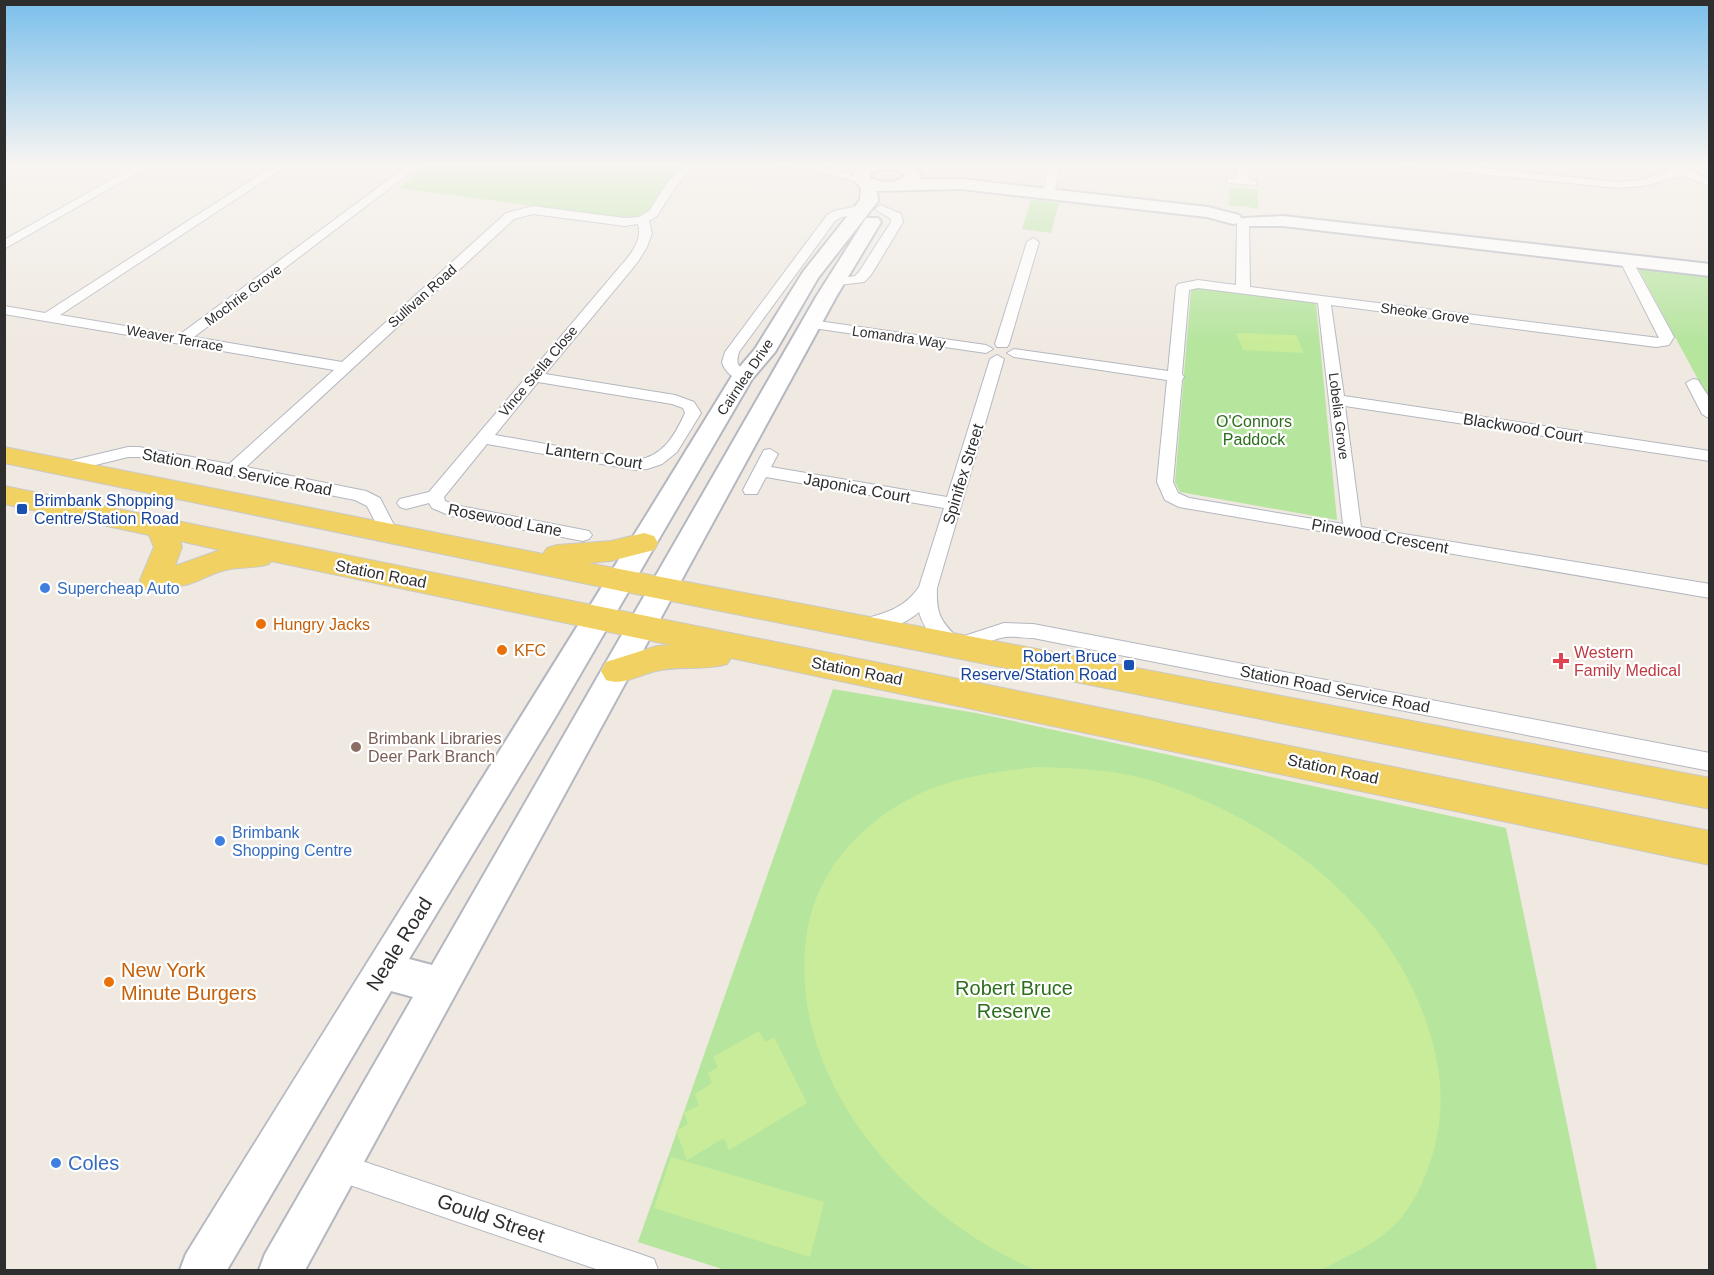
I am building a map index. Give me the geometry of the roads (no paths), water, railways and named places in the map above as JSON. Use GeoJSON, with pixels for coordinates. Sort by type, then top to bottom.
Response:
{"type":"FeatureCollection","features":[{"type":"Feature","properties":{"kind":"main road"},"geometry":{"type":"LineString","coordinates":[[4,455],[502,554],[621,580],[865,626],[1710,794]]}},
{"type":"Feature","properties":{"kind":"main road","name":"Station Road"},"geometry":{"type":"LineString","coordinates":[[4,495],[1710,848]]}},
{"type":"Feature","properties":{"kind":"main road"},"geometry":{"type":"LineString","coordinates":[[209,538],[245,503]]}},
{"type":"Feature","properties":{"kind":"main road"},"geometry":{"type":"LineString","coordinates":[[161,528],[168,547],[167,579],[219,560],[293,556]]}},
{"type":"Feature","properties":{"kind":"main road"},"geometry":{"type":"LineString","coordinates":[[502,554],[546,556],[583,554],[644,543]]}},
{"type":"Feature","properties":{"kind":"main road"},"geometry":{"type":"LineString","coordinates":[[617,671],[657,658],[672,656],[792,658]]}},
{"type":"Feature","properties":{"kind":"street"},"geometry":{"type":"LineString","coordinates":[[4,245],[44,222]]}},
{"type":"Feature","properties":{"kind":"street"},"geometry":{"type":"LineString","coordinates":[[48,317],[194,222]]}},
{"type":"Feature","properties":{"kind":"street","name":"Mochrie Grove"},"geometry":{"type":"LineString","coordinates":[[183,339],[339,222]]}},
{"type":"Feature","properties":{"kind":"street","name":"Sullivan Road"},"geometry":{"type":"LineString","coordinates":[[233,470],[504,222]]}},
{"type":"Feature","properties":{"kind":"street","name":"Vince Stella Close"},"geometry":{"type":"LineString","coordinates":[[435,496],[633,259],[647,234],[647,226],[644,222]]}},
{"type":"Feature","properties":{"kind":"street"},"geometry":{"type":"LineString","coordinates":[[743,376],[731,368],[729,362],[732,352],[828,222]]}},
{"type":"Feature","properties":{"kind":"street","name":"Cairnlea Drive"},"geometry":{"type":"LineString","coordinates":[[621,580],[743,376],[764,352],[810,276],[860,222]]}},
{"type":"Feature","properties":{"kind":"street","name":"Cairnlea Drive"},"geometry":{"type":"LineString","coordinates":[[643,627],[835,283],[865,222]]}},
{"type":"Feature","properties":{"kind":"street"},"geometry":{"type":"LineString","coordinates":[[1242,222],[1243,289]]}},
{"type":"Feature","properties":{"kind":"street"},"geometry":{"type":"LineString","coordinates":[[1296,222],[1710,270]]}},
{"type":"Feature","properties":{"kind":"street","name":"Spinifex Street"},"geometry":{"type":"LineString","coordinates":[[865,626],[892,621],[907,614],[916,607],[928,588],[1032,241]]}},
{"type":"Feature","properties":{"kind":"street","name":"Sheoke Grove"},"geometry":{"type":"LineString","coordinates":[[1177,377],[1184,287],[1198,284],[1656,343],[1664,342],[1667,338],[1626,261]]}},
{"type":"Feature","properties":{"kind":"street","name":"Lobelia Grove"},"geometry":{"type":"LineString","coordinates":[[1324,300],[1353,531]]}},
{"type":"Feature","properties":{"kind":"street","name":"Weaver Terrace"},"geometry":{"type":"LineString","coordinates":[[4,310],[345,367]]}},
{"type":"Feature","properties":{"kind":"street"},"geometry":{"type":"LineString","coordinates":[[784,318],[811,324]]}},
{"type":"Feature","properties":{"kind":"street","name":"Lomandra Way"},"geometry":{"type":"LineString","coordinates":[[811,324],[1177,377]]}},
{"type":"Feature","properties":{"kind":"street","name":"Lantern Court"},"geometry":{"type":"LineString","coordinates":[[482,438],[636,465],[652,464],[668,453],[693,413],[689,405],[675,400],[533,377]]}},
{"type":"Feature","properties":{"kind":"street","name":"Pinewood Crescent"},"geometry":{"type":"LineString","coordinates":[[1177,377],[1165,482],[1171,496],[1185,503],[1710,591]]}},
{"type":"Feature","properties":{"kind":"street"},"geometry":{"type":"LineString","coordinates":[[1693,382],[1710,414]]}},
{"type":"Feature","properties":{"kind":"street","name":"Blackwood Court"},"geometry":{"type":"LineString","coordinates":[[1337,400],[1710,456]]}},
{"type":"Feature","properties":{"kind":"street","name":"Station Road Service Road"},"geometry":{"type":"LineString","coordinates":[[67,467],[128,452],[139,452],[233,470],[369,498],[374,502],[387,531]]}},
{"type":"Feature","properties":{"kind":"street"},"geometry":{"type":"LineString","coordinates":[[751,490],[770,453]]}},
{"type":"Feature","properties":{"kind":"street","name":"Japonica Court"},"geometry":{"type":"LineString","coordinates":[[760,471],[953,504]]}},
{"type":"Feature","properties":{"kind":"street"},"geometry":{"type":"LineString","coordinates":[[406,503],[435,496]]}},
{"type":"Feature","properties":{"kind":"street","name":"Rosewood Lane"},"geometry":{"type":"LineString","coordinates":[[435,496],[438,504],[451,510],[583,535]]}},
{"type":"Feature","properties":{"kind":"street","name":"Neale Road"},"geometry":{"type":"LineString","coordinates":[[202,1270],[382,970],[621,580]]}},
{"type":"Feature","properties":{"kind":"street","name":"Spinifex Street"},"geometry":{"type":"LineString","coordinates":[[928,588],[928,617],[933,626],[956,644]]}},
{"type":"Feature","properties":{"kind":"street"},"geometry":{"type":"LineString","coordinates":[[281,1270],[643,627]]}},
{"type":"Feature","properties":{"kind":"street","name":"Station Road Service Road"},"geometry":{"type":"LineString","coordinates":[[956,644],[1004,630],[1033,631],[1710,762]]}},
{"type":"Feature","properties":{"kind":"street"},"geometry":{"type":"LineString","coordinates":[[382,970],[440,986]]}},
{"type":"Feature","properties":{"kind":"street","name":"Gould Street"},"geometry":{"type":"LineString","coordinates":[[338,1167],[643,1270]]}},
{"type":"Feature","properties":{"kind":"place","name":"Brimbank Shopping Centre/Station Road"},"geometry":{"type":"Point","coordinates":[22,509]}},
{"type":"Feature","properties":{"kind":"place","name":"Supercheap Auto"},"geometry":{"type":"Point","coordinates":[45,588]}},
{"type":"Feature","properties":{"kind":"place","name":"Hungry Jacks"},"geometry":{"type":"Point","coordinates":[261,624]}},
{"type":"Feature","properties":{"kind":"place","name":"KFC"},"geometry":{"type":"Point","coordinates":[502,650]}},
{"type":"Feature","properties":{"kind":"place","name":"Western Family Medical"},"geometry":{"type":"Point","coordinates":[1561,661]}},
{"type":"Feature","properties":{"kind":"place","name":"Robert Bruce Reserve/Station Road"},"geometry":{"type":"Point","coordinates":[1129,665]}},
{"type":"Feature","properties":{"kind":"place","name":"Brimbank Libraries Deer Park Branch"},"geometry":{"type":"Point","coordinates":[356,747]}},
{"type":"Feature","properties":{"kind":"place","name":"Brimbank Shopping Centre"},"geometry":{"type":"Point","coordinates":[220,841]}},
{"type":"Feature","properties":{"kind":"place","name":"New York Minute Burgers"},"geometry":{"type":"Point","coordinates":[109,982]}},
{"type":"Feature","properties":{"kind":"place","name":"Coles"},"geometry":{"type":"Point","coordinates":[56,1163]}},
{"type":"Feature","properties":{"kind":"park label","name":"O'Connors Paddock"},"geometry":{"type":"Point","coordinates":[1254,430]}},
{"type":"Feature","properties":{"kind":"park label","name":"Robert Bruce Reserve"},"geometry":{"type":"Point","coordinates":[1014,1000]}}]}
